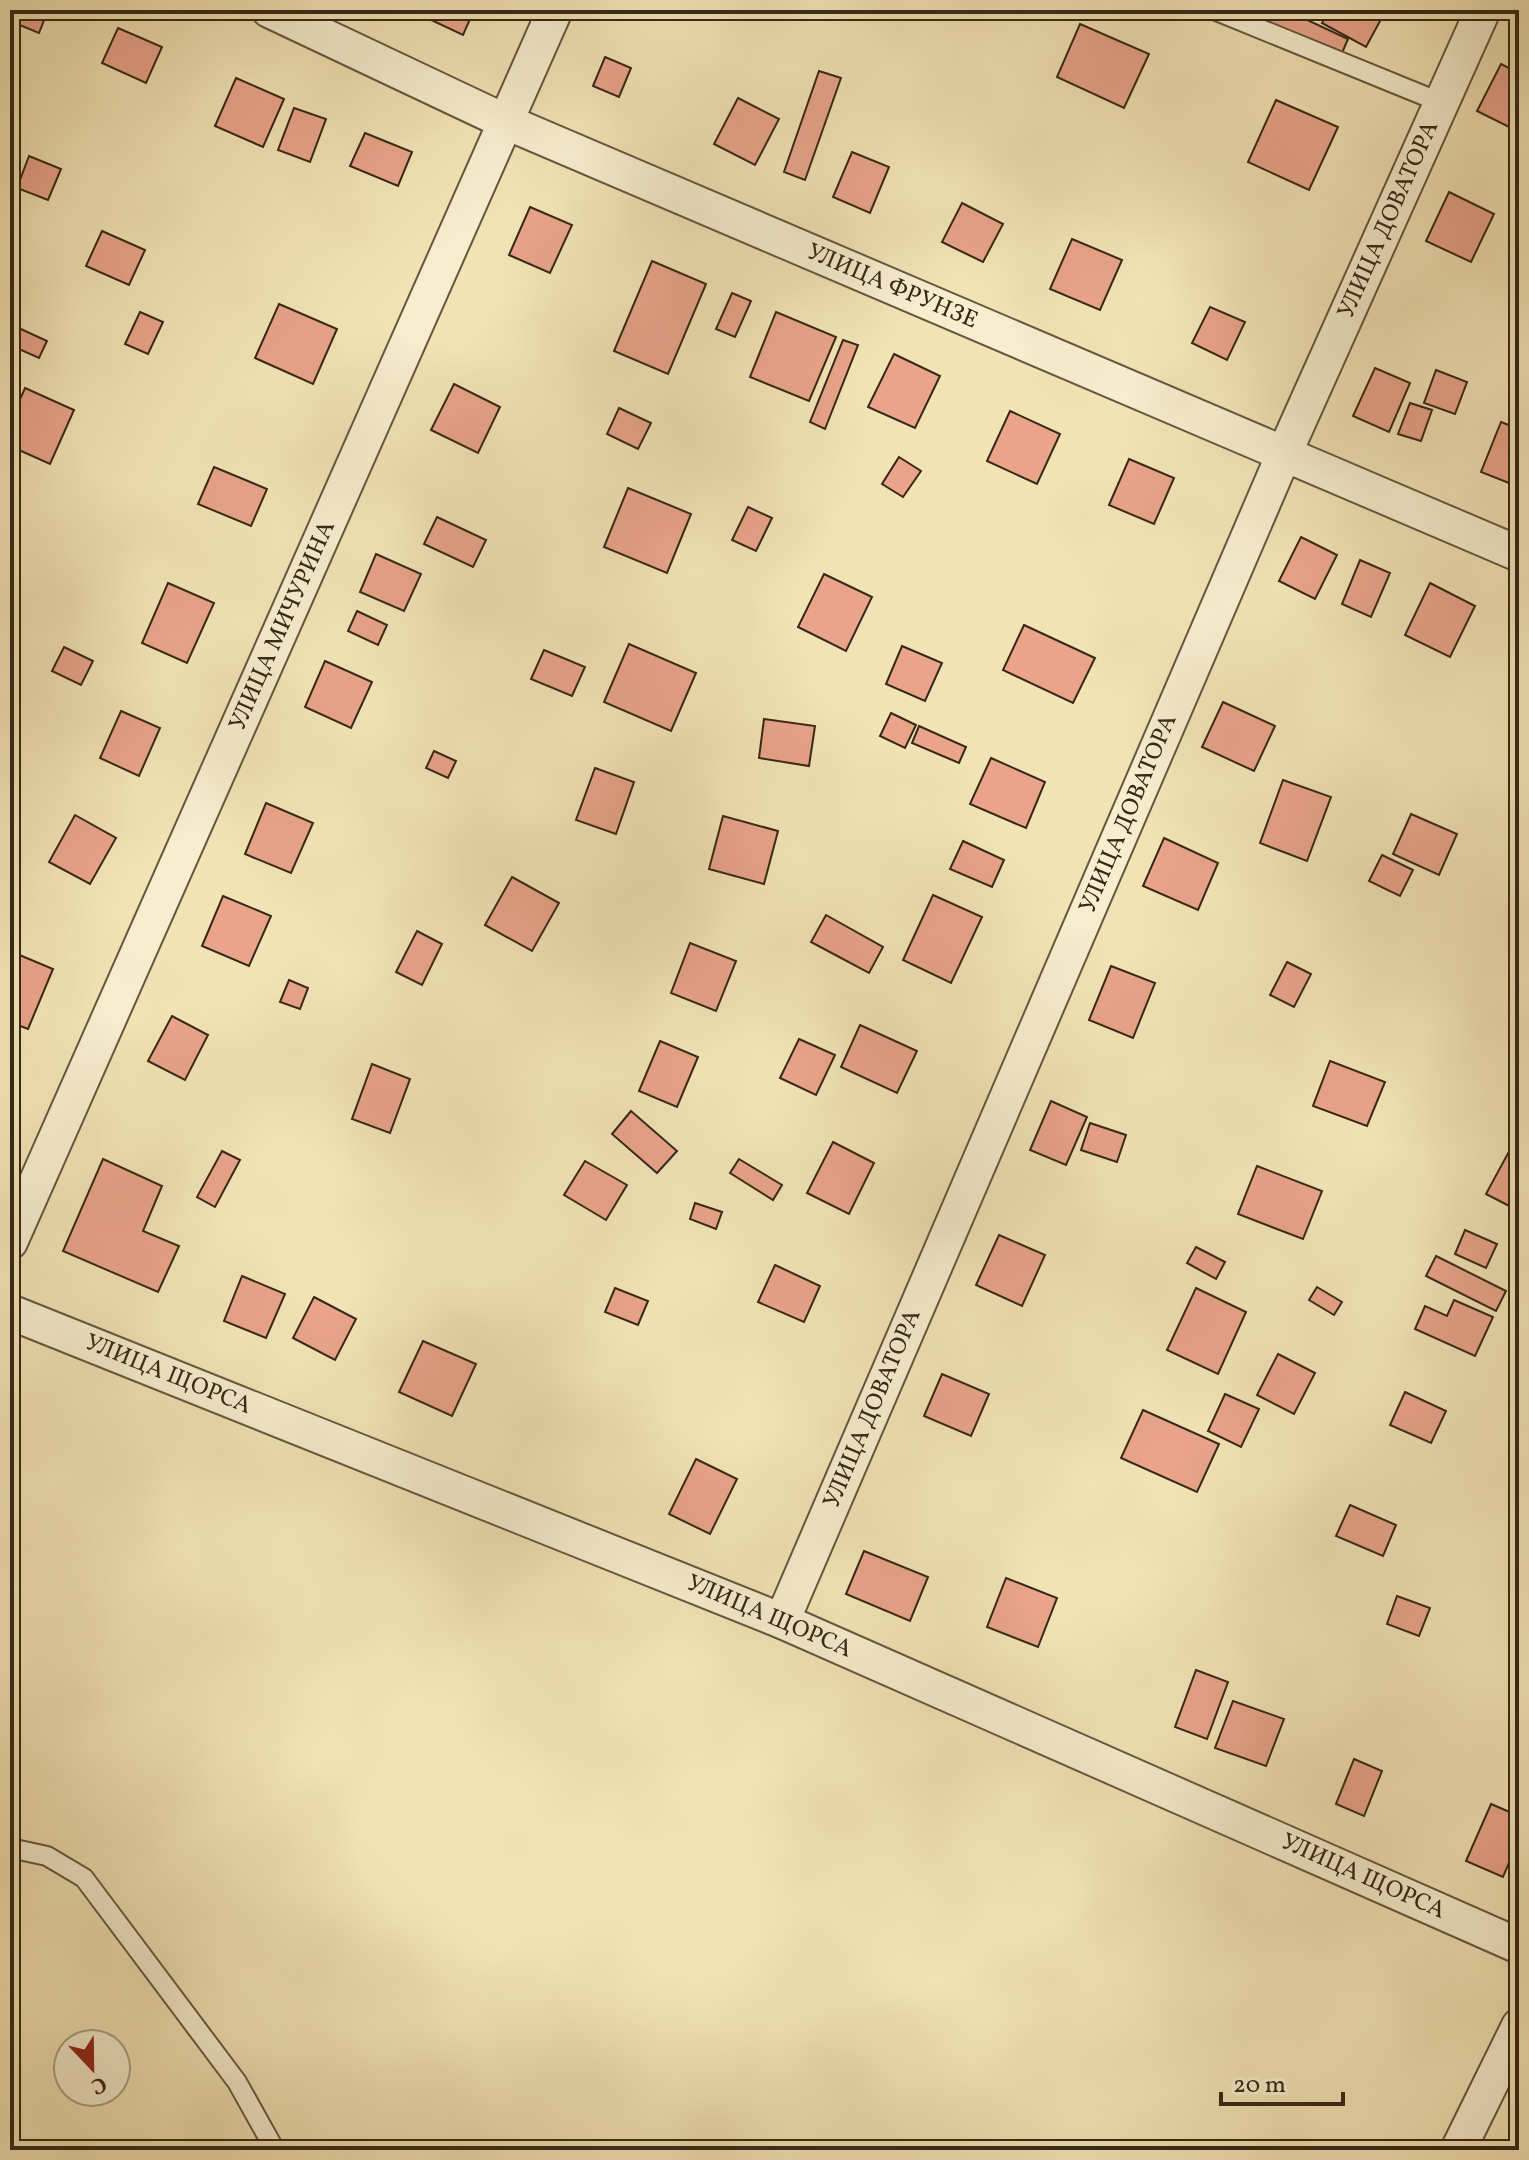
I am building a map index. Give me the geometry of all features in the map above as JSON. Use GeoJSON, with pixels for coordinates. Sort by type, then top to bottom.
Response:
{"type":"FeatureCollection","features":[{"type":"Feature","properties":{"kind":"street","name":"УЛИЦА ФРУНЗЕ"},"geometry":{"type":"LineString","coordinates":[[269,10],[506,122],[1519,554]]}},
{"type":"Feature","properties":{"kind":"street","name":"УЛИЦА МИЧУРИНА"},"geometry":{"type":"LineString","coordinates":[[10,1242],[555,10]]}},
{"type":"Feature","properties":{"kind":"street","name":"УЛИЦА ДОВАТОРА"},"geometry":{"type":"LineString","coordinates":[[782,1621],[1284,454],[1483,10]]}},
{"type":"Feature","properties":{"kind":"street","name":"УЛИЦА ЩОРСА"},"geometry":{"type":"LineString","coordinates":[[10,1312],[782,1621],[1519,1946]]}},
{"type":"Feature","properties":{"kind":"street"},"geometry":{"type":"LineString","coordinates":[[1458,2150],[1519,2026]]}},
{"type":"Feature","properties":{"kind":"lane"},"geometry":{"type":"LineString","coordinates":[[1214,10],[1442,103]]}},
{"type":"Feature","properties":{"kind":"lane"},"geometry":{"type":"LineString","coordinates":[[10,1848],[47,1856],[84,1878],[237,2082],[275,2150]]}},
{"type":"Feature","properties":{"kind":"building"},"geometry":{"type":"Polygon","coordinates":[[[10,10],[48,10],[39,33],[10,21],[10,10]]]}},
{"type":"Feature","properties":{"kind":"building"},"geometry":{"type":"Polygon","coordinates":[[[410,10],[474,10],[463,35],[410,10]]]}},
{"type":"Feature","properties":{"kind":"building"},"geometry":{"type":"Polygon","coordinates":[[[1235,10],[1286,10],[1348,39],[1339,60],[1235,10]]]}},
{"type":"Feature","properties":{"kind":"building"},"geometry":{"type":"Polygon","coordinates":[[[1329,10],[1386,10],[1366,47],[1322,23],[1329,10]]]}},
{"type":"Feature","properties":{"kind":"building"},"geometry":{"type":"Polygon","coordinates":[[[1080,24],[1149,54],[1124,108],[1057,77],[1080,24]]]}},
{"type":"Feature","properties":{"kind":"building"},"geometry":{"type":"Polygon","coordinates":[[[118,28],[162,47],[146,83],[102,63],[118,28]]]}},
{"type":"Feature","properties":{"kind":"building"},"geometry":{"type":"Polygon","coordinates":[[[605,57],[631,68],[619,97],[593,86],[605,57]]]}},
{"type":"Feature","properties":{"kind":"building"},"geometry":{"type":"Polygon","coordinates":[[[1501,64],[1519,73],[1519,132],[1477,111],[1501,64]]]}},
{"type":"Feature","properties":{"kind":"building"},"geometry":{"type":"Polygon","coordinates":[[[819,71],[841,78],[805,180],[784,172],[819,71]]]}},
{"type":"Feature","properties":{"kind":"building"},"geometry":{"type":"Polygon","coordinates":[[[236,78],[284,99],[263,147],[215,126],[236,78]]]}},
{"type":"Feature","properties":{"kind":"building"},"geometry":{"type":"Polygon","coordinates":[[[738,98],[779,119],[755,165],[714,144],[738,98]]]}},
{"type":"Feature","properties":{"kind":"building"},"geometry":{"type":"Polygon","coordinates":[[[1276,100],[1338,127],[1309,190],[1248,162],[1276,100]]]}},
{"type":"Feature","properties":{"kind":"building"},"geometry":{"type":"Polygon","coordinates":[[[294,108],[326,119],[310,162],[278,150],[294,108]]]}},
{"type":"Feature","properties":{"kind":"building"},"geometry":{"type":"Polygon","coordinates":[[[365,133],[412,152],[398,186],[350,166],[365,133]]]}},
{"type":"Feature","properties":{"kind":"building"},"geometry":{"type":"Polygon","coordinates":[[[852,152],[889,167],[870,213],[833,197],[852,152]]]}},
{"type":"Feature","properties":{"kind":"building"},"geometry":{"type":"Polygon","coordinates":[[[29,156],[61,169],[48,200],[17,188],[29,156]]]}},
{"type":"Feature","properties":{"kind":"building"},"geometry":{"type":"Polygon","coordinates":[[[1449,192],[1494,214],[1471,262],[1426,241],[1449,192]]]}},
{"type":"Feature","properties":{"kind":"building"},"geometry":{"type":"Polygon","coordinates":[[[962,203],[1003,224],[983,262],[942,242],[962,203]]]}},
{"type":"Feature","properties":{"kind":"building"},"geometry":{"type":"Polygon","coordinates":[[[530,207],[572,225],[550,273],[509,255],[530,207]]]}},
{"type":"Feature","properties":{"kind":"building"},"geometry":{"type":"Polygon","coordinates":[[[102,231],[145,250],[129,285],[86,266],[102,231]]]}},
{"type":"Feature","properties":{"kind":"building"},"geometry":{"type":"Polygon","coordinates":[[[1072,239],[1122,260],[1100,310],[1050,289],[1072,239]]]}},
{"type":"Feature","properties":{"kind":"building"},"geometry":{"type":"Polygon","coordinates":[[[652,261],[706,284],[668,374],[614,351],[652,261]]]}},
{"type":"Feature","properties":{"kind":"building"},"geometry":{"type":"Polygon","coordinates":[[[732,293],[751,301],[735,337],[716,329],[732,293]]]}},
{"type":"Feature","properties":{"kind":"building"},"geometry":{"type":"Polygon","coordinates":[[[279,304],[337,329],[313,384],[255,358],[279,304]]]}},
{"type":"Feature","properties":{"kind":"building"},"geometry":{"type":"Polygon","coordinates":[[[1210,307],[1245,322],[1227,360],[1192,343],[1210,307]]]}},
{"type":"Feature","properties":{"kind":"building"},"geometry":{"type":"Polygon","coordinates":[[[140,312],[163,322],[148,354],[125,344],[140,312]]]}},
{"type":"Feature","properties":{"kind":"building"},"geometry":{"type":"Polygon","coordinates":[[[776,312],[836,337],[809,401],[750,377],[776,312]]]}},
{"type":"Feature","properties":{"kind":"building"},"geometry":{"type":"Polygon","coordinates":[[[10,324],[47,341],[39,358],[10,345],[10,324]]]}},
{"type":"Feature","properties":{"kind":"building"},"geometry":{"type":"Polygon","coordinates":[[[843,340],[858,345],[825,429],[810,422],[843,340]]]}},
{"type":"Feature","properties":{"kind":"building"},"geometry":{"type":"Polygon","coordinates":[[[894,354],[940,376],[915,428],[868,407],[894,354]]]}},
{"type":"Feature","properties":{"kind":"building"},"geometry":{"type":"Polygon","coordinates":[[[1375,368],[1410,383],[1389,432],[1353,416],[1375,368]]]}},
{"type":"Feature","properties":{"kind":"building"},"geometry":{"type":"Polygon","coordinates":[[[1436,370],[1467,382],[1455,414],[1424,403],[1436,370]]]}},
{"type":"Feature","properties":{"kind":"building"},"geometry":{"type":"Polygon","coordinates":[[[454,384],[500,407],[478,453],[431,430],[454,384]]]}},
{"type":"Feature","properties":{"kind":"building"},"geometry":{"type":"Polygon","coordinates":[[[25,388],[74,410],[50,464],[10,446],[10,422],[25,388]]]}},
{"type":"Feature","properties":{"kind":"building"},"geometry":{"type":"Polygon","coordinates":[[[1410,403],[1432,410],[1421,441],[1398,434],[1410,403]]]}},
{"type":"Feature","properties":{"kind":"building"},"geometry":{"type":"Polygon","coordinates":[[[619,408],[651,423],[638,449],[607,434],[619,408]]]}},
{"type":"Feature","properties":{"kind":"building"},"geometry":{"type":"Polygon","coordinates":[[[1010,411],[1060,434],[1037,484],[987,461],[1010,411]]]}},
{"type":"Feature","properties":{"kind":"building"},"geometry":{"type":"Polygon","coordinates":[[[1501,422],[1519,429],[1519,487],[1481,472],[1501,422]]]}},
{"type":"Feature","properties":{"kind":"building"},"geometry":{"type":"Polygon","coordinates":[[[899,457],[921,471],[903,497],[882,484],[899,457]]]}},
{"type":"Feature","properties":{"kind":"building"},"geometry":{"type":"Polygon","coordinates":[[[1129,459],[1174,478],[1154,524],[1109,505],[1129,459]]]}},
{"type":"Feature","properties":{"kind":"building"},"geometry":{"type":"Polygon","coordinates":[[[214,467],[267,489],[251,526],[198,504],[214,467]]]}},
{"type":"Feature","properties":{"kind":"building"},"geometry":{"type":"Polygon","coordinates":[[[628,488],[691,514],[667,573],[604,547],[628,488]]]}},
{"type":"Feature","properties":{"kind":"building"},"geometry":{"type":"Polygon","coordinates":[[[748,507],[772,518],[756,551],[732,540],[748,507]]]}},
{"type":"Feature","properties":{"kind":"building"},"geometry":{"type":"Polygon","coordinates":[[[437,517],[486,540],[473,567],[424,544],[437,517]]]}},
{"type":"Feature","properties":{"kind":"building"},"geometry":{"type":"Polygon","coordinates":[[[1301,537],[1337,555],[1315,599],[1279,581],[1301,537]]]}},
{"type":"Feature","properties":{"kind":"building"},"geometry":{"type":"Polygon","coordinates":[[[376,554],[421,574],[404,611],[360,592],[376,554]]]}},
{"type":"Feature","properties":{"kind":"building"},"geometry":{"type":"Polygon","coordinates":[[[1360,560],[1390,573],[1371,617],[1342,604],[1360,560]]]}},
{"type":"Feature","properties":{"kind":"building"},"geometry":{"type":"Polygon","coordinates":[[[824,574],[872,597],[846,651],[798,627],[824,574]]]}},
{"type":"Feature","properties":{"kind":"building"},"geometry":{"type":"Polygon","coordinates":[[[168,583],[214,603],[187,663],[142,643],[168,583]]]}},
{"type":"Feature","properties":{"kind":"building"},"geometry":{"type":"Polygon","coordinates":[[[1430,583],[1475,606],[1450,657],[1405,635],[1430,583]]]}},
{"type":"Feature","properties":{"kind":"building"},"geometry":{"type":"Polygon","coordinates":[[[357,611],[387,625],[378,645],[348,631],[357,611]]]}},
{"type":"Feature","properties":{"kind":"building"},"geometry":{"type":"Polygon","coordinates":[[[1024,625],[1095,658],[1073,703],[1003,670],[1024,625]]]}},
{"type":"Feature","properties":{"kind":"building"},"geometry":{"type":"Polygon","coordinates":[[[629,644],[696,673],[671,731],[604,702],[629,644]]]}},
{"type":"Feature","properties":{"kind":"building"},"geometry":{"type":"Polygon","coordinates":[[[902,646],[942,663],[925,701],[886,684],[902,646]]]}},
{"type":"Feature","properties":{"kind":"building"},"geometry":{"type":"Polygon","coordinates":[[[64,647],[93,661],[81,685],[52,671],[64,647]]]}},
{"type":"Feature","properties":{"kind":"building"},"geometry":{"type":"Polygon","coordinates":[[[544,650],[585,667],[572,696],[531,679],[544,650]]]}},
{"type":"Feature","properties":{"kind":"building"},"geometry":{"type":"Polygon","coordinates":[[[325,661],[372,682],[351,728],[305,707],[325,661]]]}},
{"type":"Feature","properties":{"kind":"building"},"geometry":{"type":"Polygon","coordinates":[[[1223,702],[1275,726],[1254,771],[1202,747],[1223,702]]]}},
{"type":"Feature","properties":{"kind":"building"},"geometry":{"type":"Polygon","coordinates":[[[121,711],[160,728],[139,776],[100,758],[121,711]]]}},
{"type":"Feature","properties":{"kind":"building"},"geometry":{"type":"Polygon","coordinates":[[[891,713],[916,725],[905,748],[880,736],[891,713]]]}},
{"type":"Feature","properties":{"kind":"building"},"geometry":{"type":"Polygon","coordinates":[[[764,719],[815,726],[809,766],[759,758],[764,719]]]}},
{"type":"Feature","properties":{"kind":"building"},"geometry":{"type":"Polygon","coordinates":[[[919,726],[966,747],[959,763],[912,743],[919,726]]]}},
{"type":"Feature","properties":{"kind":"building"},"geometry":{"type":"Polygon","coordinates":[[[434,751],[456,761],[448,778],[426,768],[434,751]]]}},
{"type":"Feature","properties":{"kind":"building"},"geometry":{"type":"Polygon","coordinates":[[[991,758],[1045,782],[1026,828],[970,804],[991,758]]]}},
{"type":"Feature","properties":{"kind":"building"},"geometry":{"type":"Polygon","coordinates":[[[595,768],[634,782],[616,834],[576,820],[595,768]]]}},
{"type":"Feature","properties":{"kind":"building"},"geometry":{"type":"Polygon","coordinates":[[[1283,780],[1331,797],[1307,861],[1260,843],[1283,780]]]}},
{"type":"Feature","properties":{"kind":"building"},"geometry":{"type":"Polygon","coordinates":[[[266,803],[313,823],[291,873],[245,854],[266,803]]]}},
{"type":"Feature","properties":{"kind":"building"},"geometry":{"type":"Polygon","coordinates":[[[1411,814],[1457,834],[1439,875],[1393,854],[1411,814]]]}},
{"type":"Feature","properties":{"kind":"building"},"geometry":{"type":"Polygon","coordinates":[[[75,815],[116,838],[90,884],[49,862],[75,815]]]}},
{"type":"Feature","properties":{"kind":"building"},"geometry":{"type":"Polygon","coordinates":[[[723,816],[778,831],[764,884],[709,869],[723,816]]]}},
{"type":"Feature","properties":{"kind":"building"},"geometry":{"type":"Polygon","coordinates":[[[1164,838],[1218,863],[1198,910],[1143,886],[1164,838]]]}},
{"type":"Feature","properties":{"kind":"building"},"geometry":{"type":"Polygon","coordinates":[[[963,841],[1004,860],[992,887],[950,869],[963,841]]]}},
{"type":"Feature","properties":{"kind":"building"},"geometry":{"type":"Polygon","coordinates":[[[1382,855],[1413,870],[1400,896],[1369,881],[1382,855]]]}},
{"type":"Feature","properties":{"kind":"building"},"geometry":{"type":"Polygon","coordinates":[[[512,877],[559,903],[532,951],[485,925],[512,877]]]}},
{"type":"Feature","properties":{"kind":"building"},"geometry":{"type":"Polygon","coordinates":[[[933,895],[982,917],[951,983],[903,960],[933,895]]]}},
{"type":"Feature","properties":{"kind":"building"},"geometry":{"type":"Polygon","coordinates":[[[223,896],[271,916],[249,966],[202,946],[223,896]]]}},
{"type":"Feature","properties":{"kind":"building"},"geometry":{"type":"Polygon","coordinates":[[[826,915],[883,947],[869,973],[811,942],[826,915]]]}},
{"type":"Feature","properties":{"kind":"building"},"geometry":{"type":"Polygon","coordinates":[[[417,931],[442,944],[422,985],[396,972],[417,931]]]}},
{"type":"Feature","properties":{"kind":"building"},"geometry":{"type":"Polygon","coordinates":[[[690,943],[736,961],[716,1011],[671,993],[690,943]]]}},
{"type":"Feature","properties":{"kind":"building"},"geometry":{"type":"Polygon","coordinates":[[[10,951],[53,969],[28,1029],[10,1022],[10,951]]]}},
{"type":"Feature","properties":{"kind":"building"},"geometry":{"type":"Polygon","coordinates":[[[1287,962],[1311,974],[1294,1007],[1270,995],[1287,962]]]}},
{"type":"Feature","properties":{"kind":"building"},"geometry":{"type":"Polygon","coordinates":[[[1111,966],[1155,983],[1133,1038],[1089,1020],[1111,966]]]}},
{"type":"Feature","properties":{"kind":"building"},"geometry":{"type":"Polygon","coordinates":[[[289,980],[308,988],[300,1009],[280,1002],[289,980]]]}},
{"type":"Feature","properties":{"kind":"building"},"geometry":{"type":"Polygon","coordinates":[[[172,1016],[208,1035],[185,1080],[148,1061],[172,1016]]]}},
{"type":"Feature","properties":{"kind":"building"},"geometry":{"type":"Polygon","coordinates":[[[860,1025],[917,1051],[897,1093],[841,1067],[860,1025]]]}},
{"type":"Feature","properties":{"kind":"building"},"geometry":{"type":"Polygon","coordinates":[[[799,1039],[835,1055],[816,1095],[780,1078],[799,1039]]]}},
{"type":"Feature","properties":{"kind":"building"},"geometry":{"type":"Polygon","coordinates":[[[660,1041],[698,1057],[677,1107],[639,1091],[660,1041]]]}},
{"type":"Feature","properties":{"kind":"building"},"geometry":{"type":"Polygon","coordinates":[[[1330,1061],[1385,1082],[1367,1126],[1313,1106],[1330,1061]]]}},
{"type":"Feature","properties":{"kind":"building"},"geometry":{"type":"Polygon","coordinates":[[[372,1064],[410,1079],[390,1133],[352,1119],[372,1064]]]}},
{"type":"Feature","properties":{"kind":"building"},"geometry":{"type":"Polygon","coordinates":[[[1051,1101],[1087,1117],[1066,1165],[1030,1150],[1051,1101]]]}},
{"type":"Feature","properties":{"kind":"building"},"geometry":{"type":"Polygon","coordinates":[[[631,1111],[677,1151],[657,1173],[612,1134],[631,1111]]]}},
{"type":"Feature","properties":{"kind":"building"},"geometry":{"type":"Polygon","coordinates":[[[1090,1123],[1126,1135],[1117,1162],[1081,1150],[1090,1123]]]}},
{"type":"Feature","properties":{"kind":"building"},"geometry":{"type":"Polygon","coordinates":[[[833,1142],[874,1163],[849,1214],[807,1193],[833,1142]]]}},
{"type":"Feature","properties":{"kind":"building"},"geometry":{"type":"Polygon","coordinates":[[[1513,1144],[1519,1147],[1519,1211],[1486,1194],[1513,1144]]]}},
{"type":"Feature","properties":{"kind":"building"},"geometry":{"type":"Polygon","coordinates":[[[222,1151],[240,1160],[215,1207],[197,1197],[222,1151]]]}},
{"type":"Feature","properties":{"kind":"building"},"geometry":{"type":"Polygon","coordinates":[[[103,1159],[162,1186],[143,1231],[179,1246],[158,1292],[63,1251],[103,1159]]]}},
{"type":"Feature","properties":{"kind":"building"},"geometry":{"type":"Polygon","coordinates":[[[739,1159],[782,1185],[773,1200],[730,1173],[739,1159]]]}},
{"type":"Feature","properties":{"kind":"building"},"geometry":{"type":"Polygon","coordinates":[[[585,1161],[627,1185],[606,1220],[564,1195],[585,1161]]]}},
{"type":"Feature","properties":{"kind":"building"},"geometry":{"type":"Polygon","coordinates":[[[1257,1166],[1322,1191],[1303,1239],[1238,1214],[1257,1166]]]}},
{"type":"Feature","properties":{"kind":"building"},"geometry":{"type":"Polygon","coordinates":[[[695,1203],[722,1212],[716,1229],[690,1219],[695,1203]]]}},
{"type":"Feature","properties":{"kind":"building"},"geometry":{"type":"Polygon","coordinates":[[[1465,1230],[1497,1244],[1486,1268],[1455,1254],[1465,1230]]]}},
{"type":"Feature","properties":{"kind":"building"},"geometry":{"type":"Polygon","coordinates":[[[999,1235],[1045,1255],[1022,1306],[976,1285],[999,1235]]]}},
{"type":"Feature","properties":{"kind":"building"},"geometry":{"type":"Polygon","coordinates":[[[1196,1247],[1225,1262],[1216,1279],[1187,1263],[1196,1247]]]}},
{"type":"Feature","properties":{"kind":"building"},"geometry":{"type":"Polygon","coordinates":[[[1436,1256],[1506,1291],[1496,1311],[1426,1276],[1436,1256]]]}},
{"type":"Feature","properties":{"kind":"building"},"geometry":{"type":"Polygon","coordinates":[[[775,1265],[820,1286],[804,1322],[758,1302],[775,1265]]]}},
{"type":"Feature","properties":{"kind":"building"},"geometry":{"type":"Polygon","coordinates":[[[242,1276],[285,1294],[266,1338],[224,1321],[242,1276]]]}},
{"type":"Feature","properties":{"kind":"building"},"geometry":{"type":"Polygon","coordinates":[[[1317,1287],[1342,1302],[1334,1315],[1309,1300],[1317,1287]]]}},
{"type":"Feature","properties":{"kind":"building"},"geometry":{"type":"Polygon","coordinates":[[[615,1288],[648,1301],[638,1325],[605,1312],[615,1288]]]}},
{"type":"Feature","properties":{"kind":"building"},"geometry":{"type":"Polygon","coordinates":[[[1196,1288],[1246,1312],[1218,1374],[1167,1350],[1196,1288]]]}},
{"type":"Feature","properties":{"kind":"building"},"geometry":{"type":"Polygon","coordinates":[[[314,1297],[356,1319],[335,1360],[293,1338],[314,1297]]]}},
{"type":"Feature","properties":{"kind":"building"},"geometry":{"type":"Polygon","coordinates":[[[1454,1300],[1493,1317],[1475,1356],[1415,1329],[1425,1306],[1447,1316],[1454,1300]]]}},
{"type":"Feature","properties":{"kind":"building"},"geometry":{"type":"Polygon","coordinates":[[[423,1341],[476,1364],[452,1416],[399,1392],[423,1341]]]}},
{"type":"Feature","properties":{"kind":"building"},"geometry":{"type":"Polygon","coordinates":[[[1278,1354],[1315,1373],[1294,1414],[1257,1395],[1278,1354]]]}},
{"type":"Feature","properties":{"kind":"building"},"geometry":{"type":"Polygon","coordinates":[[[942,1374],[989,1394],[971,1436],[924,1416],[942,1374]]]}},
{"type":"Feature","properties":{"kind":"building"},"geometry":{"type":"Polygon","coordinates":[[[1405,1392],[1446,1411],[1431,1443],[1390,1425],[1405,1392]]]}},
{"type":"Feature","properties":{"kind":"building"},"geometry":{"type":"Polygon","coordinates":[[[1225,1394],[1259,1409],[1241,1447],[1208,1431],[1225,1394]]]}},
{"type":"Feature","properties":{"kind":"building"},"geometry":{"type":"Polygon","coordinates":[[[1143,1410],[1219,1444],[1197,1492],[1121,1458],[1143,1410]]]}},
{"type":"Feature","properties":{"kind":"building"},"geometry":{"type":"Polygon","coordinates":[[[696,1459],[737,1479],[710,1534],[669,1514],[696,1459]]]}},
{"type":"Feature","properties":{"kind":"building"},"geometry":{"type":"Polygon","coordinates":[[[1350,1505],[1396,1525],[1383,1556],[1336,1536],[1350,1505]]]}},
{"type":"Feature","properties":{"kind":"building"},"geometry":{"type":"Polygon","coordinates":[[[864,1551],[928,1577],[910,1621],[846,1594],[864,1551]]]}},
{"type":"Feature","properties":{"kind":"building"},"geometry":{"type":"Polygon","coordinates":[[[1006,1578],[1057,1598],[1038,1647],[987,1627],[1006,1578]]]}},
{"type":"Feature","properties":{"kind":"building"},"geometry":{"type":"Polygon","coordinates":[[[1397,1596],[1430,1608],[1419,1636],[1387,1624],[1397,1596]]]}},
{"type":"Feature","properties":{"kind":"building"},"geometry":{"type":"Polygon","coordinates":[[[1196,1670],[1228,1682],[1207,1739],[1175,1727],[1196,1670]]]}},
{"type":"Feature","properties":{"kind":"building"},"geometry":{"type":"Polygon","coordinates":[[[1233,1701],[1284,1719],[1266,1766],[1215,1748],[1233,1701]]]}},
{"type":"Feature","properties":{"kind":"building"},"geometry":{"type":"Polygon","coordinates":[[[1354,1759],[1382,1771],[1364,1816],[1336,1804],[1354,1759]]]}},
{"type":"Feature","properties":{"kind":"building"},"geometry":{"type":"Polygon","coordinates":[[[1491,1804],[1519,1816],[1519,1839],[1503,1877],[1466,1861],[1491,1804]]]}}]}
